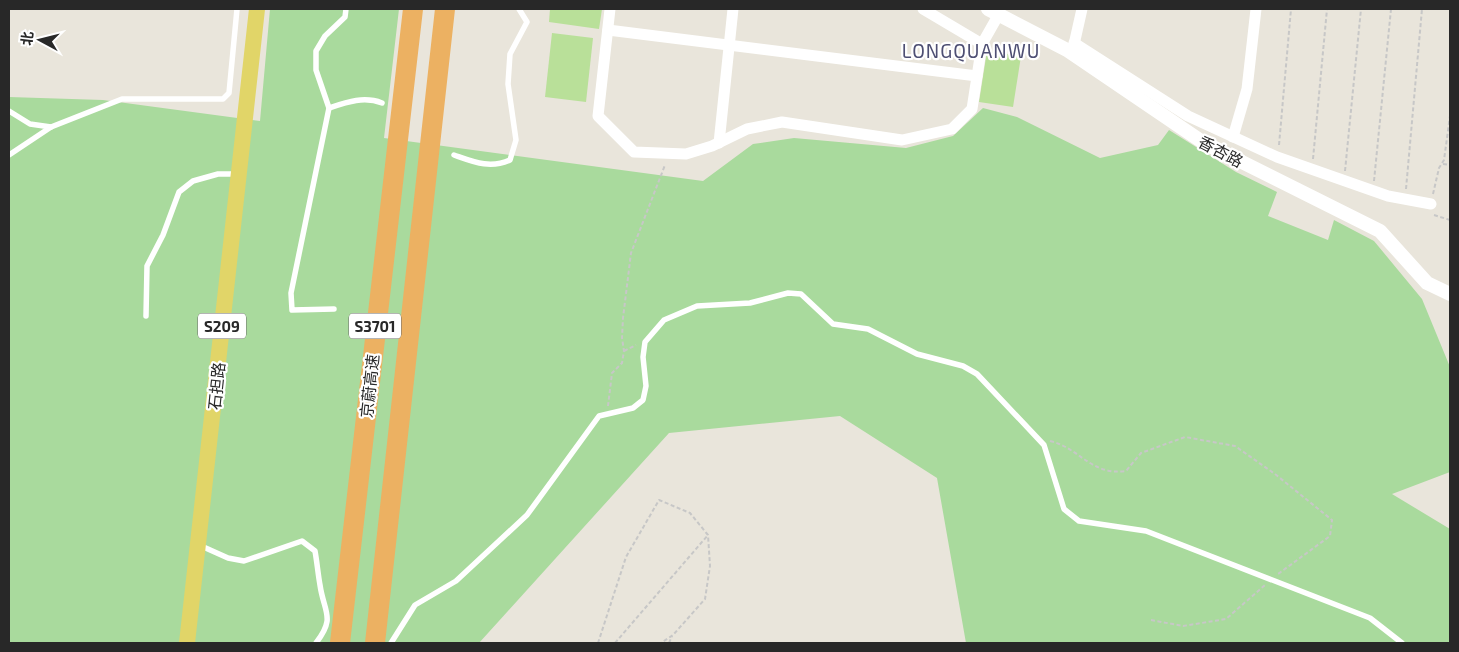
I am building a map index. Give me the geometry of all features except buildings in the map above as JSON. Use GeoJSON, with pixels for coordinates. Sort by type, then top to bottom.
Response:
{"type":"FeatureCollection","features":[{"type":"Feature","properties":{"kind":"highway","name":"京蔚高速"},"geometry":{"type":"LineString","coordinates":[[340,643],[413,9]]}},
{"type":"Feature","properties":{"kind":"highway","name":"S3701"},"geometry":{"type":"LineString","coordinates":[[375,643],[445,9]]}},
{"type":"Feature","properties":{"kind":"main road","name":"石担路"},"geometry":{"type":"LineString","coordinates":[[187,643],[257,9]]}},
{"type":"Feature","properties":{"kind":"street"},"geometry":{"type":"LineString","coordinates":[[610,9],[598,116],[634,152],[686,154],[719,143],[747,128],[782,122],[902,140],[952,129],[972,109],[982,44],[993,12]]}},
{"type":"Feature","properties":{"kind":"street"},"geometry":{"type":"LineString","coordinates":[[719,143],[733,9]]}},
{"type":"Feature","properties":{"kind":"street"},"geometry":{"type":"LineString","coordinates":[[923,9],[982,44]]}},
{"type":"Feature","properties":{"kind":"street"},"geometry":{"type":"LineString","coordinates":[[1082,9],[1073,48],[1188,116],[1277,157],[1373,191],[1431,204]]}},
{"type":"Feature","properties":{"kind":"street"},"geometry":{"type":"LineString","coordinates":[[1233,137],[1248,89],[1256,9]]}},
{"type":"Feature","properties":{"kind":"street","name":"香杏路"},"geometry":{"type":"LineString","coordinates":[[993,12],[1073,48],[1204,143],[1380,231],[1427,283],[1450,294]]}},
{"type":"Feature","properties":{"kind":"street"},"geometry":{"type":"LineString","coordinates":[[608,30],[977,76]]}},
{"type":"Feature","properties":{"kind":"lane"},"geometry":{"type":"LineString","coordinates":[[9,155],[52,127],[122,99],[223,99],[229,93],[237,9]]}},
{"type":"Feature","properties":{"kind":"lane"},"geometry":{"type":"LineString","coordinates":[[334,309],[292,310],[291,294],[329,108],[316,70],[316,51],[325,36],[345,17],[346,9]]}},
{"type":"Feature","properties":{"kind":"lane"},"geometry":{"type":"LineString","coordinates":[[454,156],[482,165],[500,164],[510,160],[516,140],[508,84],[510,54],[527,22],[519,9]]}},
{"type":"Feature","properties":{"kind":"lane"},"geometry":{"type":"LineString","coordinates":[[329,108],[354,100],[372,99],[382,103]]}},
{"type":"Feature","properties":{"kind":"lane"},"geometry":{"type":"LineString","coordinates":[[9,110],[30,124],[52,127]]}},
{"type":"Feature","properties":{"kind":"lane"},"geometry":{"type":"LineString","coordinates":[[146,316],[146,266],[163,235],[179,192],[193,181],[218,174],[239,174]]}},
{"type":"Feature","properties":{"kind":"lane"},"geometry":{"type":"LineString","coordinates":[[391,643],[415,605],[456,581],[527,515],[599,416],[633,408],[643,400],[646,386],[643,357],[645,342],[664,320],[697,306],[750,303],[788,292],[801,294],[833,324],[868,329],[917,354],[963,366],[977,374],[1044,445],[1064,509],[1079,521],[1146,531],[1370,618],[1402,643]]}},
{"type":"Feature","properties":{"kind":"lane"},"geometry":{"type":"LineString","coordinates":[[198,545],[228,558],[244,561],[302,541],[315,551],[320,587],[328,616],[326,631],[316,643]]}},
{"type":"Feature","properties":{"kind":"path"},"geometry":{"type":"LineString","coordinates":[[1277,157],[1291,9]]}},
{"type":"Feature","properties":{"kind":"path"},"geometry":{"type":"LineString","coordinates":[[1312,169],[1326,9]]}},
{"type":"Feature","properties":{"kind":"path"},"geometry":{"type":"LineString","coordinates":[[1344,181],[1361,9]]}},
{"type":"Feature","properties":{"kind":"path"},"geometry":{"type":"LineString","coordinates":[[1373,191],[1392,9]]}},
{"type":"Feature","properties":{"kind":"path"},"geometry":{"type":"LineString","coordinates":[[1405,199],[1422,9]]}},
{"type":"Feature","properties":{"kind":"path"},"geometry":{"type":"LineString","coordinates":[[1450,116],[1444,160],[1431,204],[1430,214],[1450,220]]}},
{"type":"Feature","properties":{"kind":"path"},"geometry":{"type":"LineString","coordinates":[[607,414],[612,373],[622,362],[624,350],[622,338],[623,318],[631,253],[669,153]]}},
{"type":"Feature","properties":{"kind":"path"},"geometry":{"type":"LineString","coordinates":[[1442,164],[1450,166]]}},
{"type":"Feature","properties":{"kind":"path"},"geometry":{"type":"LineString","coordinates":[[624,350],[645,342]]}},
{"type":"Feature","properties":{"kind":"path"},"geometry":{"type":"LineString","coordinates":[[1041,442],[1058,442],[1089,464],[1112,473],[1126,471],[1141,453],[1185,437],[1235,446],[1275,474],[1332,520],[1330,536],[1272,580],[1226,619],[1183,626],[1151,620]]}},
{"type":"Feature","properties":{"kind":"path"},"geometry":{"type":"LineString","coordinates":[[598,643],[626,557],[659,500],[690,513],[708,535],[710,566],[705,599],[673,635],[661,643]]}},
{"type":"Feature","properties":{"kind":"path"},"geometry":{"type":"LineString","coordinates":[[615,643],[708,535]]}},
{"type":"Feature","properties":{"kind":"path"},"geometry":{"type":"LineString","coordinates":[[669,643],[673,635]]}},
{"type":"Feature","properties":{"kind":"green space"},"geometry":{"type":"Polygon","coordinates":[[[270,9],[399,9],[384,138],[703,181],[753,144],[794,138],[906,148],[953,136],[983,108],[1017,117],[1100,158],[1158,145],[1169,130],[1236,172],[1277,192],[1268,216],[1328,240],[1334,220],[1374,241],[1422,299],[1450,367],[1450,472],[1392,494],[1450,529],[1450,643],[966,643],[937,478],[840,416],[669,433],[479,643],[9,643],[9,97],[103,100],[260,121],[270,9]]]}},
{"type":"Feature","properties":{"kind":"green space"},"geometry":{"type":"Polygon","coordinates":[[[550,9],[602,9],[599,29],[549,22],[550,9]]]}},
{"type":"Feature","properties":{"kind":"green space"},"geometry":{"type":"Polygon","coordinates":[[[552,33],[593,38],[586,102],[545,97],[552,33]]]}},
{"type":"Feature","properties":{"kind":"green space"},"geometry":{"type":"Polygon","coordinates":[[[987,51],[1021,56],[1013,107],[979,102],[987,51]]]}},
{"type":"Feature","properties":{"kind":"district","name":"LONGQUANWU"},"geometry":{"type":"Point","coordinates":[971,50]}}]}
